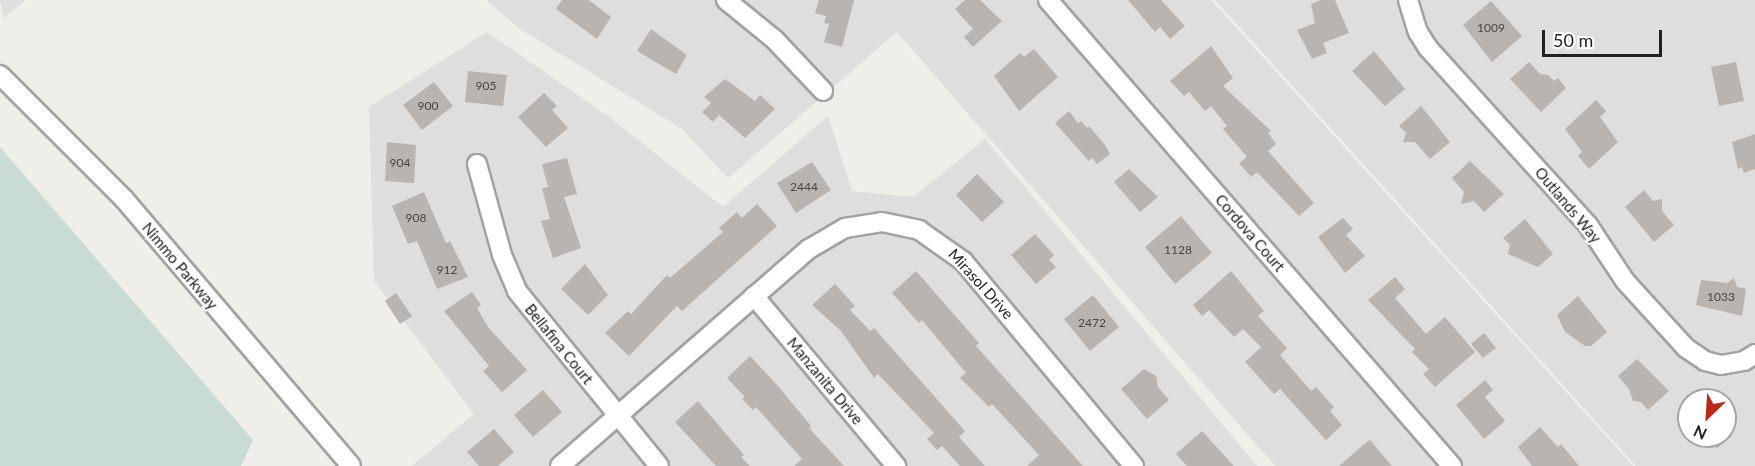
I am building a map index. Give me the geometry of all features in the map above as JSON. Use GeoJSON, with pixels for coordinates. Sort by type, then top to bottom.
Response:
{"type":"FeatureCollection","features":[{"type":"Feature","properties":{"kind":"street","name":"Cordova Court"},"geometry":{"type":"LineString","coordinates":[[1048,0],[1452,466]]}},
{"type":"Feature","properties":{"kind":"street","name":"Outlands Way"},"geometry":{"type":"LineString","coordinates":[[1408,0],[1418,32],[1428,48],[1588,225],[1626,281],[1686,348],[1704,362],[1721,366],[1744,361],[1755,354]]}},
{"type":"Feature","properties":{"kind":"street"},"geometry":{"type":"LineString","coordinates":[[736,3],[823,91]]}},
{"type":"Feature","properties":{"kind":"street","name":"Nimmo Parkway"},"geometry":{"type":"LineString","coordinates":[[0,75],[124,199],[351,466]]}},
{"type":"Feature","properties":{"kind":"street","name":"Bellafina Court"},"geometry":{"type":"LineString","coordinates":[[477,164],[502,255],[517,291],[618,416]]}},
{"type":"Feature","properties":{"kind":"street","name":"Mirasol Drive"},"geometry":{"type":"LineString","coordinates":[[560,466],[809,249],[845,228],[882,222],[919,230],[963,261],[1134,466]]}},
{"type":"Feature","properties":{"kind":"street","name":"Manzanita Drive"},"geometry":{"type":"LineString","coordinates":[[754,296],[896,466]]}},
{"type":"Feature","properties":{"kind":"street"},"geometry":{"type":"LineString","coordinates":[[618,416],[659,466]]}},
{"type":"Feature","properties":{"kind":"shaded area"},"geometry":{"type":"Polygon","coordinates":[[[0,0],[26,0],[4,18],[0,0]]]}},
{"type":"Feature","properties":{"kind":"shaded area"},"geometry":{"type":"Polygon","coordinates":[[[486,0],[1211,0],[1633,466],[1275,466],[897,32],[728,178],[682,129],[520,29],[486,0]]]}},
{"type":"Feature","properties":{"kind":"shaded area"},"geometry":{"type":"Polygon","coordinates":[[[1215,0],[1755,0],[1755,466],[1636,466],[1215,0]]]}},
{"type":"Feature","properties":{"kind":"shaded area"},"geometry":{"type":"Polygon","coordinates":[[[487,32],[608,116],[723,207],[828,116],[852,191],[913,197],[985,139],[1257,466],[412,466],[474,414],[374,281],[369,107],[487,32]]]}},
{"type":"Feature","properties":{"kind":"shaded area"},"geometry":{"type":"Polygon","coordinates":[[[0,147],[253,440],[241,466],[0,466],[0,147]]]}},
{"type":"Feature","properties":{"kind":"building"},"geometry":{"type":"Polygon","coordinates":[[[562,0],[589,0],[611,17],[597,39],[556,9],[562,0]]]}},
{"type":"Feature","properties":{"kind":"building"},"geometry":{"type":"Polygon","coordinates":[[[819,0],[854,0],[842,47],[824,42],[829,24],[824,23],[826,16],[815,13],[819,0]]]}},
{"type":"Feature","properties":{"kind":"building"},"geometry":{"type":"Polygon","coordinates":[[[965,0],[980,0],[1002,21],[973,47],[964,37],[973,29],[955,9],[965,0]]]}},
{"type":"Feature","properties":{"kind":"building"},"geometry":{"type":"Polygon","coordinates":[[[1128,0],[1161,0],[1185,26],[1170,39],[1160,27],[1155,32],[1128,0]]]}},
{"type":"Feature","properties":{"kind":"building"},"geometry":{"type":"Polygon","coordinates":[[[1321,0],[1335,0],[1349,33],[1323,43],[1327,53],[1312,59],[1297,30],[1315,23],[1311,4],[1321,0]]]}},
{"type":"Feature","properties":{"kind":"building"},"geometry":{"type":"Polygon","coordinates":[[[1491,1],[1522,36],[1492,62],[1463,25],[1491,1]]]}},
{"type":"Feature","properties":{"kind":"building"},"geometry":{"type":"Polygon","coordinates":[[[651,29],[687,55],[676,74],[637,51],[651,29]]]}},
{"type":"Feature","properties":{"kind":"building"},"geometry":{"type":"Polygon","coordinates":[[[1211,46],[1233,78],[1223,86],[1271,131],[1268,133],[1276,144],[1268,151],[1314,203],[1299,216],[1257,172],[1251,177],[1239,163],[1247,157],[1223,129],[1227,126],[1211,106],[1205,111],[1189,92],[1184,96],[1170,81],[1211,46]]]}},
{"type":"Feature","properties":{"kind":"building"},"geometry":{"type":"Polygon","coordinates":[[[1034,49],[1058,77],[1019,111],[994,76],[1020,53],[1024,57],[1034,49]]]}},
{"type":"Feature","properties":{"kind":"building"},"geometry":{"type":"Polygon","coordinates":[[[1374,51],[1405,89],[1385,106],[1352,71],[1374,51]]]}},
{"type":"Feature","properties":{"kind":"building"},"geometry":{"type":"Polygon","coordinates":[[[1529,62],[1540,74],[1548,75],[1554,81],[1558,78],[1566,88],[1541,112],[1510,79],[1529,62]]]}},
{"type":"Feature","properties":{"kind":"building"},"geometry":{"type":"Polygon","coordinates":[[[1736,62],[1744,101],[1719,106],[1711,67],[1736,62]]]}},
{"type":"Feature","properties":{"kind":"building"},"geometry":{"type":"Polygon","coordinates":[[[468,71],[507,75],[503,106],[465,102],[468,71]]]}},
{"type":"Feature","properties":{"kind":"building"},"geometry":{"type":"Polygon","coordinates":[[[725,79],[755,101],[760,95],[775,109],[745,138],[719,115],[713,122],[702,112],[711,103],[704,97],[725,79]]]}},
{"type":"Feature","properties":{"kind":"building"},"geometry":{"type":"Polygon","coordinates":[[[434,82],[453,106],[422,130],[403,105],[434,82]]]}},
{"type":"Feature","properties":{"kind":"building"},"geometry":{"type":"Polygon","coordinates":[[[544,93],[557,106],[552,110],[568,128],[546,147],[518,117],[544,93]]]}},
{"type":"Feature","properties":{"kind":"building"},"geometry":{"type":"Polygon","coordinates":[[[1596,100],[1606,111],[1600,117],[1618,142],[1589,169],[1578,156],[1582,152],[1565,129],[1596,100]]]}},
{"type":"Feature","properties":{"kind":"building"},"geometry":{"type":"Polygon","coordinates":[[[1421,106],[1450,142],[1430,159],[1415,142],[1403,142],[1406,133],[1399,126],[1421,106]]]}},
{"type":"Feature","properties":{"kind":"building"},"geometry":{"type":"Polygon","coordinates":[[[1069,111],[1078,123],[1081,121],[1087,128],[1089,126],[1110,154],[1097,164],[1092,158],[1089,161],[1055,123],[1069,111]]]}},
{"type":"Feature","properties":{"kind":"building"},"geometry":{"type":"Polygon","coordinates":[[[1755,134],[1755,169],[1744,173],[1742,167],[1738,169],[1732,142],[1755,134]]]}},
{"type":"Feature","properties":{"kind":"building"},"geometry":{"type":"Polygon","coordinates":[[[387,142],[416,145],[414,183],[385,181],[387,142]]]}},
{"type":"Feature","properties":{"kind":"building"},"geometry":{"type":"Polygon","coordinates":[[[567,158],[577,194],[564,197],[581,248],[553,258],[541,221],[550,219],[542,188],[548,187],[542,164],[567,158]]]}},
{"type":"Feature","properties":{"kind":"building"},"geometry":{"type":"Polygon","coordinates":[[[1470,161],[1504,194],[1484,212],[1474,201],[1461,204],[1464,192],[1452,178],[1470,161]]]}},
{"type":"Feature","properties":{"kind":"building"},"geometry":{"type":"Polygon","coordinates":[[[812,162],[831,190],[796,213],[777,183],[812,162]]]}},
{"type":"Feature","properties":{"kind":"building"},"geometry":{"type":"Polygon","coordinates":[[[1129,169],[1158,197],[1140,212],[1114,182],[1129,169]]]}},
{"type":"Feature","properties":{"kind":"building"},"geometry":{"type":"Polygon","coordinates":[[[977,174],[1004,202],[982,222],[956,195],[977,174]]]}},
{"type":"Feature","properties":{"kind":"building"},"geometry":{"type":"Polygon","coordinates":[[[1644,190],[1653,201],[1662,199],[1662,211],[1674,225],[1654,242],[1625,207],[1644,190]]]}},
{"type":"Feature","properties":{"kind":"building"},"geometry":{"type":"Polygon","coordinates":[[[424,192],[446,243],[450,241],[468,277],[437,289],[417,241],[408,244],[392,206],[424,192]]]}},
{"type":"Feature","properties":{"kind":"building"},"geometry":{"type":"Polygon","coordinates":[[[757,204],[777,226],[682,311],[677,306],[629,356],[605,333],[628,311],[631,314],[667,275],[670,278],[723,232],[719,228],[737,212],[742,218],[757,204]]]}},
{"type":"Feature","properties":{"kind":"building"},"geometry":{"type":"Polygon","coordinates":[[[1181,216],[1212,253],[1175,284],[1145,247],[1181,216]]]}},
{"type":"Feature","properties":{"kind":"building"},"geometry":{"type":"Polygon","coordinates":[[[1343,218],[1353,229],[1346,235],[1365,256],[1345,273],[1318,237],[1343,218]]]}},
{"type":"Feature","properties":{"kind":"building"},"geometry":{"type":"Polygon","coordinates":[[[1525,219],[1553,254],[1538,267],[1508,254],[1510,245],[1503,238],[1525,219]]]}},
{"type":"Feature","properties":{"kind":"building"},"geometry":{"type":"Polygon","coordinates":[[[1035,234],[1054,255],[1049,260],[1056,267],[1036,284],[1011,255],[1035,234]]]}},
{"type":"Feature","properties":{"kind":"building"},"geometry":{"type":"Polygon","coordinates":[[[585,264],[608,295],[588,315],[561,289],[585,264]]]}},
{"type":"Feature","properties":{"kind":"building"},"geometry":{"type":"Polygon","coordinates":[[[916,271],[979,343],[976,346],[1083,466],[1027,466],[1039,455],[992,404],[989,407],[960,378],[966,373],[922,320],[919,323],[892,293],[916,271]]]}},
{"type":"Feature","properties":{"kind":"building"},"geometry":{"type":"Polygon","coordinates":[[[1231,271],[1264,311],[1258,316],[1287,348],[1280,355],[1311,391],[1316,387],[1334,407],[1330,411],[1342,425],[1326,440],[1280,389],[1274,394],[1245,362],[1261,347],[1243,329],[1234,337],[1209,310],[1202,316],[1193,305],[1231,271]]]}},
{"type":"Feature","properties":{"kind":"building"},"geometry":{"type":"Polygon","coordinates":[[[1395,277],[1405,289],[1395,298],[1426,334],[1445,317],[1475,352],[1435,387],[1423,374],[1429,369],[1412,352],[1415,349],[1368,300],[1395,277]]]}},
{"type":"Feature","properties":{"kind":"building"},"geometry":{"type":"Polygon","coordinates":[[[1734,278],[1737,287],[1746,289],[1742,316],[1696,305],[1701,280],[1727,283],[1734,278]]]}},
{"type":"Feature","properties":{"kind":"building"},"geometry":{"type":"Polygon","coordinates":[[[835,284],[855,306],[850,310],[870,331],[874,328],[965,431],[959,437],[985,466],[960,466],[942,446],[937,450],[927,439],[934,433],[878,374],[874,378],[841,331],[812,305],[835,284]]]}},
{"type":"Feature","properties":{"kind":"building"},"geometry":{"type":"Polygon","coordinates":[[[472,292],[481,305],[477,308],[488,327],[527,370],[502,392],[483,371],[489,366],[444,311],[472,292]]]}},
{"type":"Feature","properties":{"kind":"building"},"geometry":{"type":"Polygon","coordinates":[[[396,293],[412,316],[400,324],[385,301],[396,293]]]}},
{"type":"Feature","properties":{"kind":"building"},"geometry":{"type":"Polygon","coordinates":[[[1093,295],[1119,327],[1090,351],[1064,319],[1093,295]]]}},
{"type":"Feature","properties":{"kind":"building"},"geometry":{"type":"Polygon","coordinates":[[[1578,296],[1607,332],[1591,346],[1585,346],[1565,332],[1557,315],[1578,296]]]}},
{"type":"Feature","properties":{"kind":"building"},"geometry":{"type":"Polygon","coordinates":[[[1484,333],[1496,348],[1483,358],[1471,344],[1484,333]]]}},
{"type":"Feature","properties":{"kind":"building"},"geometry":{"type":"Polygon","coordinates":[[[750,356],[811,426],[809,428],[844,466],[794,466],[802,459],[756,407],[753,410],[742,399],[745,397],[727,378],[750,356]]]}},
{"type":"Feature","properties":{"kind":"building"},"geometry":{"type":"Polygon","coordinates":[[[1637,359],[1669,391],[1648,410],[1641,402],[1633,401],[1629,389],[1618,376],[1637,359]]]}},
{"type":"Feature","properties":{"kind":"building"},"geometry":{"type":"Polygon","coordinates":[[[1144,369],[1156,376],[1158,387],[1169,400],[1147,419],[1121,389],[1144,369]]]}},
{"type":"Feature","properties":{"kind":"building"},"geometry":{"type":"Polygon","coordinates":[[[1485,380],[1493,390],[1485,397],[1505,421],[1484,439],[1456,405],[1485,380]]]}},
{"type":"Feature","properties":{"kind":"building"},"geometry":{"type":"Polygon","coordinates":[[[543,390],[562,412],[533,437],[514,415],[543,390]]]}},
{"type":"Feature","properties":{"kind":"building"},"geometry":{"type":"Polygon","coordinates":[[[698,401],[744,455],[741,457],[750,466],[716,466],[675,422],[698,401]]]}},
{"type":"Feature","properties":{"kind":"building"},"geometry":{"type":"Polygon","coordinates":[[[1540,427],[1558,447],[1561,444],[1579,466],[1532,466],[1518,447],[1540,427]]]}},
{"type":"Feature","properties":{"kind":"building"},"geometry":{"type":"Polygon","coordinates":[[[494,429],[514,452],[498,466],[479,466],[467,452],[494,429]]]}},
{"type":"Feature","properties":{"kind":"building"},"geometry":{"type":"Polygon","coordinates":[[[1202,431],[1234,466],[1187,466],[1176,454],[1202,431]]]}},
{"type":"Feature","properties":{"kind":"building"},"geometry":{"type":"Polygon","coordinates":[[[1370,440],[1392,466],[1339,466],[1362,446],[1370,440]]]}}]}
